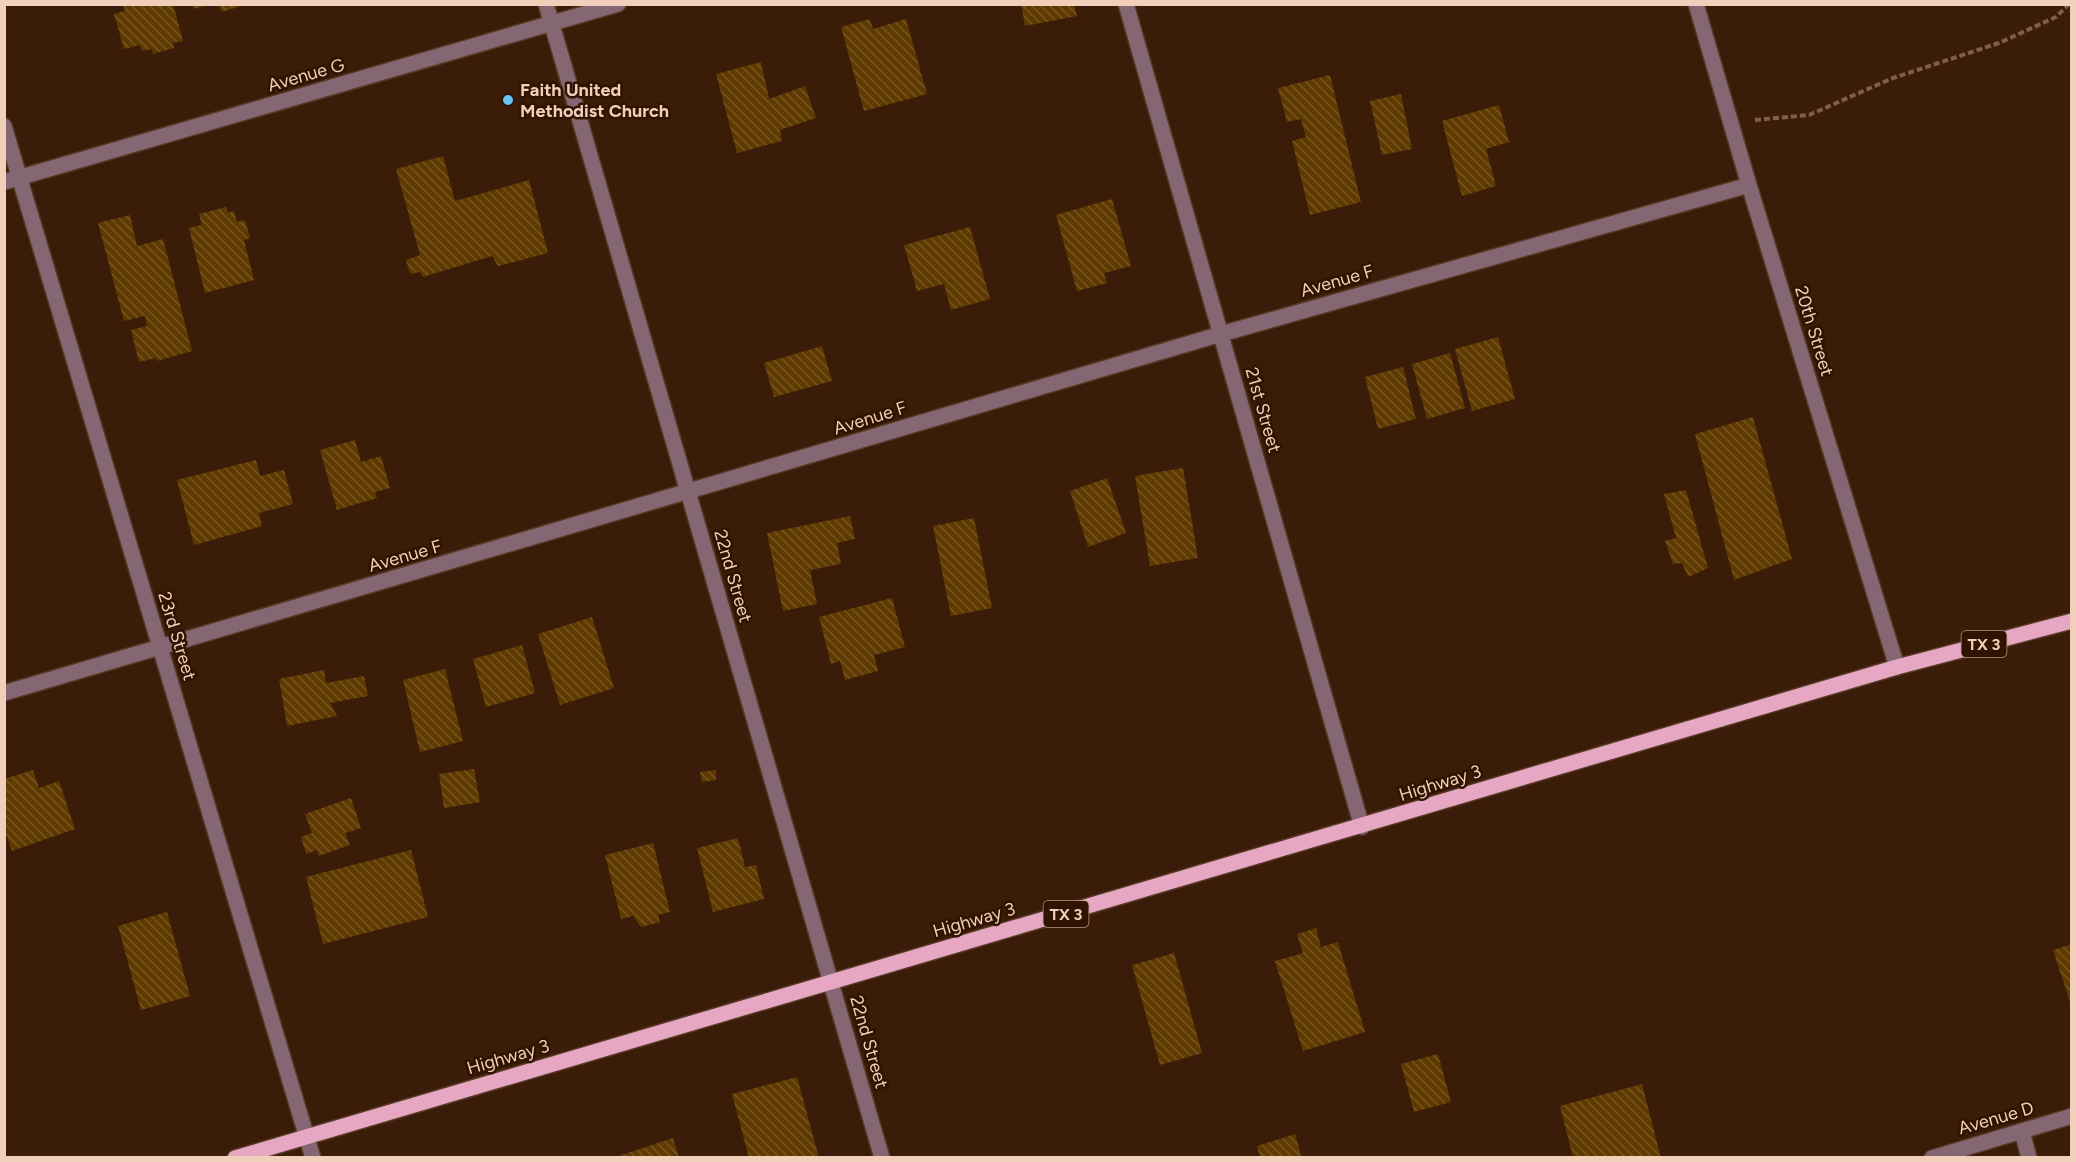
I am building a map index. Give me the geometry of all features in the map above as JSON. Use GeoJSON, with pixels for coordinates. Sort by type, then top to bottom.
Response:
{"type":"FeatureCollection","features":[{"type":"Feature","properties":{"kind":"main road","name":"TX 3"},"geometry":{"type":"LineString","coordinates":[[1897,667],[2072,621]]}},
{"type":"Feature","properties":{"kind":"main road","name":"Highway 3"},"geometry":{"type":"LineString","coordinates":[[235,1158],[1362,827],[1897,667]]}},
{"type":"Feature","properties":{"kind":"street","name":"22nd Street"},"geometry":{"type":"LineString","coordinates":[[546,4],[882,1158]]}},
{"type":"Feature","properties":{"kind":"street","name":"Avenue G"},"geometry":{"type":"LineString","coordinates":[[4,182],[618,4]]}},
{"type":"Feature","properties":{"kind":"street","name":"21st Street"},"geometry":{"type":"LineString","coordinates":[[1126,4],[1362,827]]}},
{"type":"Feature","properties":{"kind":"street","name":"20th Street"},"geometry":{"type":"LineString","coordinates":[[1696,4],[1897,667]]}},
{"type":"Feature","properties":{"kind":"street","name":"23rd Street"},"geometry":{"type":"LineString","coordinates":[[4,126],[313,1158]]}},
{"type":"Feature","properties":{"kind":"street","name":"Avenue F"},"geometry":{"type":"LineString","coordinates":[[4,693],[1221,334],[1749,185]]}},
{"type":"Feature","properties":{"kind":"street","name":"Avenue D"},"geometry":{"type":"LineString","coordinates":[[1932,1158],[2072,1116]]}},
{"type":"Feature","properties":{"kind":"street"},"geometry":{"type":"LineString","coordinates":[[2022,1131],[2029,1158]]}},
{"type":"Feature","properties":{"kind":"path"},"geometry":{"type":"LineString","coordinates":[[1731,122],[1809,116],[1893,78],[1999,43],[2056,16],[2069,4]]}},
{"type":"Feature","properties":{"kind":"building"},"geometry":{"type":"Polygon","coordinates":[[[123,4],[173,4],[183,41],[173,43],[174,48],[153,54],[152,49],[142,51],[140,45],[124,49],[114,14],[125,11],[123,4]]]}},
{"type":"Feature","properties":{"kind":"building"},"geometry":{"type":"Polygon","coordinates":[[[192,4],[208,4],[208,5],[194,9],[192,4]]]}},
{"type":"Feature","properties":{"kind":"building"},"geometry":{"type":"Polygon","coordinates":[[[1021,4],[1074,4],[1077,16],[1025,26],[1021,4]]]}},
{"type":"Feature","properties":{"kind":"building"},"geometry":{"type":"Polygon","coordinates":[[[219,5],[244,5],[222,12],[219,5]]]}},
{"type":"Feature","properties":{"kind":"building"},"geometry":{"type":"Polygon","coordinates":[[[870,19],[873,29],[906,19],[927,94],[864,111],[841,27],[870,19]]]}},
{"type":"Feature","properties":{"kind":"building"},"geometry":{"type":"Polygon","coordinates":[[[761,62],[769,99],[805,86],[816,118],[780,130],[782,141],[737,153],[716,74],[761,62]]]}},
{"type":"Feature","properties":{"kind":"building"},"geometry":{"type":"Polygon","coordinates":[[[1330,75],[1361,202],[1310,215],[1292,141],[1306,137],[1301,119],[1287,122],[1278,88],[1330,75]]]}},
{"type":"Feature","properties":{"kind":"building"},"geometry":{"type":"Polygon","coordinates":[[[1401,94],[1412,149],[1382,155],[1370,101],[1401,94]]]}},
{"type":"Feature","properties":{"kind":"building"},"geometry":{"type":"Polygon","coordinates":[[[1499,105],[1509,142],[1486,149],[1496,186],[1462,196],[1442,121],[1499,105]]]}},
{"type":"Feature","properties":{"kind":"building"},"geometry":{"type":"Polygon","coordinates":[[[443,156],[455,201],[529,180],[548,253],[498,266],[492,256],[423,277],[420,272],[410,274],[406,260],[420,255],[396,169],[443,156]]]}},
{"type":"Feature","properties":{"kind":"building"},"geometry":{"type":"Polygon","coordinates":[[[1112,199],[1131,266],[1104,273],[1107,283],[1077,291],[1056,215],[1112,199]]]}},
{"type":"Feature","properties":{"kind":"building"},"geometry":{"type":"Polygon","coordinates":[[[226,207],[228,213],[234,211],[237,222],[245,220],[250,238],[244,240],[254,280],[205,293],[189,228],[202,225],[199,214],[226,207]]]}},
{"type":"Feature","properties":{"kind":"building"},"geometry":{"type":"Polygon","coordinates":[[[130,215],[137,246],[163,239],[192,351],[157,361],[156,358],[139,362],[131,330],[147,326],[145,316],[124,321],[98,223],[130,215]]]}},
{"type":"Feature","properties":{"kind":"building"},"geometry":{"type":"Polygon","coordinates":[[[970,227],[990,299],[951,310],[944,284],[917,291],[904,245],[970,227]]]}},
{"type":"Feature","properties":{"kind":"building"},"geometry":{"type":"Polygon","coordinates":[[[1498,337],[1515,399],[1472,411],[1455,349],[1498,337]]]}},
{"type":"Feature","properties":{"kind":"building"},"geometry":{"type":"Polygon","coordinates":[[[822,346],[832,381],[774,397],[764,363],[822,346]]]}},
{"type":"Feature","properties":{"kind":"building"},"geometry":{"type":"Polygon","coordinates":[[[1450,353],[1465,408],[1427,419],[1412,364],[1450,353]]]}},
{"type":"Feature","properties":{"kind":"building"},"geometry":{"type":"Polygon","coordinates":[[[1403,367],[1416,419],[1378,429],[1365,377],[1403,367]]]}},
{"type":"Feature","properties":{"kind":"building"},"geometry":{"type":"Polygon","coordinates":[[[1753,417],[1792,559],[1734,580],[1695,434],[1753,417]]]}},
{"type":"Feature","properties":{"kind":"building"},"geometry":{"type":"Polygon","coordinates":[[[355,440],[361,462],[381,456],[390,488],[375,492],[377,498],[337,510],[320,450],[355,440]]]}},
{"type":"Feature","properties":{"kind":"building"},"geometry":{"type":"Polygon","coordinates":[[[256,460],[260,476],[284,470],[293,504],[259,513],[262,526],[194,545],[177,480],[256,460]]]}},
{"type":"Feature","properties":{"kind":"building"},"geometry":{"type":"Polygon","coordinates":[[[1183,468],[1198,558],[1150,566],[1135,476],[1183,468]]]}},
{"type":"Feature","properties":{"kind":"building"},"geometry":{"type":"Polygon","coordinates":[[[1107,478],[1126,533],[1088,547],[1070,491],[1107,478]]]}},
{"type":"Feature","properties":{"kind":"building"},"geometry":{"type":"Polygon","coordinates":[[[1686,490],[1708,568],[1688,577],[1682,563],[1673,564],[1665,541],[1676,538],[1664,494],[1686,490]]]}},
{"type":"Feature","properties":{"kind":"building"},"geometry":{"type":"Polygon","coordinates":[[[850,516],[855,539],[837,543],[841,564],[810,570],[817,604],[783,611],[767,533],[850,516]]]}},
{"type":"Feature","properties":{"kind":"building"},"geometry":{"type":"Polygon","coordinates":[[[974,518],[992,608],[951,616],[933,526],[974,518]]]}},
{"type":"Feature","properties":{"kind":"building"},"geometry":{"type":"Polygon","coordinates":[[[892,598],[905,647],[874,655],[878,671],[845,680],[840,661],[831,664],[819,617],[892,598]]]}},
{"type":"Feature","properties":{"kind":"building"},"geometry":{"type":"Polygon","coordinates":[[[592,617],[614,688],[560,705],[538,634],[592,617]]]}},
{"type":"Feature","properties":{"kind":"building"},"geometry":{"type":"Polygon","coordinates":[[[522,645],[535,693],[486,707],[473,659],[522,645]]]}},
{"type":"Feature","properties":{"kind":"building"},"geometry":{"type":"Polygon","coordinates":[[[445,669],[463,741],[420,752],[403,680],[445,669]]]}},
{"type":"Feature","properties":{"kind":"building"},"geometry":{"type":"Polygon","coordinates":[[[324,670],[326,683],[364,676],[368,696],[330,703],[337,716],[287,726],[279,679],[324,670]]]}},
{"type":"Feature","properties":{"kind":"building"},"geometry":{"type":"Polygon","coordinates":[[[474,769],[480,802],[444,808],[439,774],[474,769]]]}},
{"type":"Feature","properties":{"kind":"building"},"geometry":{"type":"Polygon","coordinates":[[[33,770],[39,788],[59,781],[75,829],[12,851],[4,829],[4,779],[33,770]]]}},
{"type":"Feature","properties":{"kind":"building"},"geometry":{"type":"Polygon","coordinates":[[[716,770],[716,780],[702,782],[700,772],[716,770]]]}},
{"type":"Feature","properties":{"kind":"building"},"geometry":{"type":"Polygon","coordinates":[[[351,798],[361,828],[345,833],[350,845],[319,856],[317,850],[306,854],[301,837],[312,833],[305,814],[351,798]]]}},
{"type":"Feature","properties":{"kind":"building"},"geometry":{"type":"Polygon","coordinates":[[[738,838],[745,867],[756,865],[764,899],[713,912],[697,848],[738,838]]]}},
{"type":"Feature","properties":{"kind":"building"},"geometry":{"type":"Polygon","coordinates":[[[653,843],[670,912],[658,915],[660,922],[641,927],[633,916],[621,919],[605,855],[653,843]]]}},
{"type":"Feature","properties":{"kind":"building"},"geometry":{"type":"Polygon","coordinates":[[[411,850],[428,917],[323,944],[306,877],[411,850]]]}},
{"type":"Feature","properties":{"kind":"building"},"geometry":{"type":"Polygon","coordinates":[[[167,912],[190,996],[141,1010],[118,926],[167,912]]]}},
{"type":"Feature","properties":{"kind":"building"},"geometry":{"type":"Polygon","coordinates":[[[1316,928],[1321,947],[1338,942],[1365,1032],[1303,1051],[1275,961],[1303,953],[1297,934],[1316,928]]]}},
{"type":"Feature","properties":{"kind":"building"},"geometry":{"type":"Polygon","coordinates":[[[2072,944],[2072,1005],[2071,1005],[2053,950],[2072,944]]]}},
{"type":"Feature","properties":{"kind":"building"},"geometry":{"type":"Polygon","coordinates":[[[1174,953],[1202,1053],[1160,1065],[1132,965],[1174,953]]]}},
{"type":"Feature","properties":{"kind":"building"},"geometry":{"type":"Polygon","coordinates":[[[1438,1054],[1451,1102],[1414,1112],[1401,1064],[1438,1054]]]}},
{"type":"Feature","properties":{"kind":"building"},"geometry":{"type":"Polygon","coordinates":[[[797,1077],[819,1158],[749,1158],[732,1094],[797,1077]]]}},
{"type":"Feature","properties":{"kind":"building"},"geometry":{"type":"Polygon","coordinates":[[[1642,1084],[1661,1158],[1573,1158],[1560,1106],[1642,1084]]]}},
{"type":"Feature","properties":{"kind":"building"},"geometry":{"type":"Polygon","coordinates":[[[1295,1134],[1302,1158],[1260,1158],[1257,1146],[1295,1134]]]}},
{"type":"Feature","properties":{"kind":"building"},"geometry":{"type":"Polygon","coordinates":[[[673,1138],[679,1158],[615,1158],[615,1157],[673,1138]]]}},
{"type":"Feature","properties":{"kind":"place","name":"Faith United Methodist Church"},"geometry":{"type":"Point","coordinates":[508,100]}}]}
